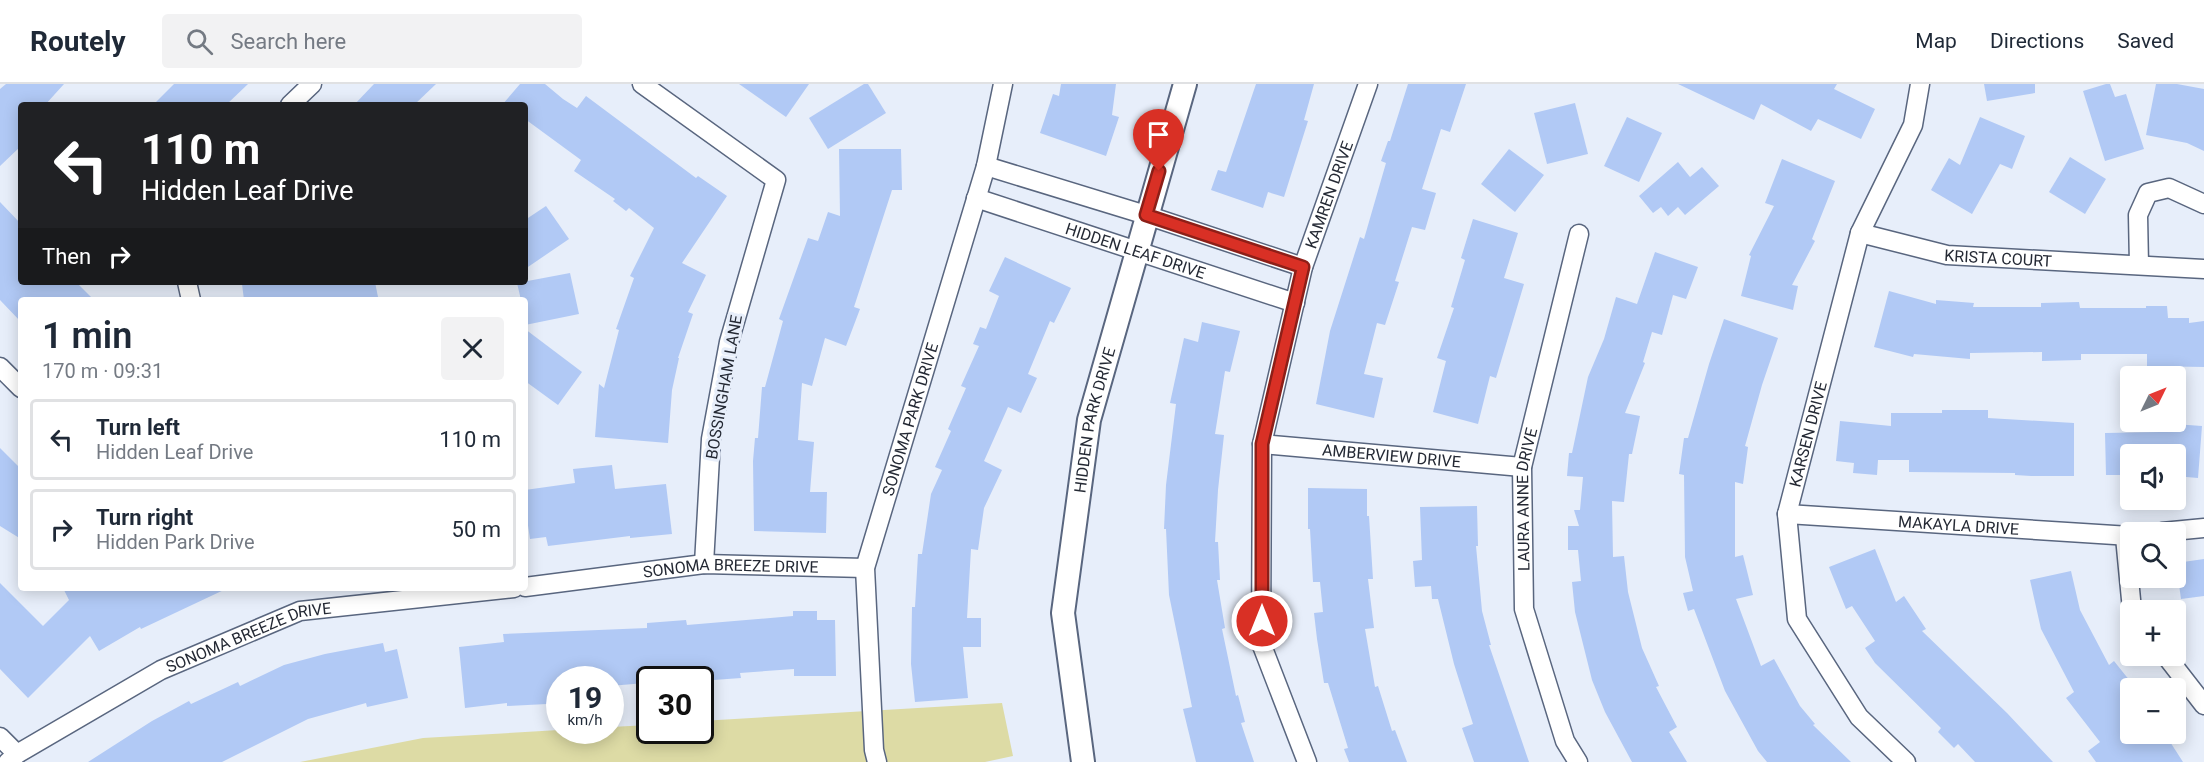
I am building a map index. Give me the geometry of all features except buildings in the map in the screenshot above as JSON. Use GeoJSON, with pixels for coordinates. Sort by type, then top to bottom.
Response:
{"type":"FeatureCollection","features":[{"type":"Feature","properties":{"kind":"street"},"geometry":{"type":"LineString","coordinates":[[293,102],[312,84]]}},
{"type":"Feature","properties":{"kind":"street","name":"BOSSINGHAM LANE"},"geometry":{"type":"LineString","coordinates":[[642,84],[776,180],[725,363],[711,439],[704,564]]}},
{"type":"Feature","properties":{"kind":"street","name":"SONOMA PARK DRIVE"},"geometry":{"type":"LineString","coordinates":[[877,762],[874,750],[865,568],[986,166],[1003,84]]}},
{"type":"Feature","properties":{"kind":"street","name":"HIDDEN PARK DRIVE"},"geometry":{"type":"LineString","coordinates":[[1083,762],[1063,613],[1089,420],[1185,84]]}},
{"type":"Feature","properties":{"kind":"street","name":"KAMREN DRIVE"},"geometry":{"type":"LineString","coordinates":[[1307,762],[1262,643],[1262,444],[1303,267],[1368,84]]}},
{"type":"Feature","properties":{"kind":"street","name":"KARSEN DRIVE"},"geometry":{"type":"LineString","coordinates":[[1906,762],[1858,717],[1797,620],[1787,514],[1860,233],[1913,125],[1920,84]]}},
{"type":"Feature","properties":{"kind":"street"},"geometry":{"type":"LineString","coordinates":[[986,166],[1146,215],[1303,267]]}},
{"type":"Feature","properties":{"kind":"street"},"geometry":{"type":"LineString","coordinates":[[2139,265],[2138,215],[2148,193],[2169,188],[2204,204]]}},
{"type":"Feature","properties":{"kind":"street","name":"HIDDEN LEAF DRIVE"},"geometry":{"type":"LineString","coordinates":[[976,198],[1294,303]]}},
{"type":"Feature","properties":{"kind":"street","name":"KRISTA COURT"},"geometry":{"type":"LineString","coordinates":[[1860,233],[1947,255],[2204,269]]}},
{"type":"Feature","properties":{"kind":"street","name":"LAURA ANNE DRIVE"},"geometry":{"type":"LineString","coordinates":[[1578,762],[1565,741],[1524,609],[1522,467],[1579,234]]}},
{"type":"Feature","properties":{"kind":"street"},"geometry":{"type":"LineString","coordinates":[[0,367],[18,385]]}},
{"type":"Feature","properties":{"kind":"street","name":"AMBERVIEW DRIVE"},"geometry":{"type":"LineString","coordinates":[[1262,444],[1522,467]]}},
{"type":"Feature","properties":{"kind":"street","name":"MAKAYLA DRIVE"},"geometry":{"type":"LineString","coordinates":[[1787,514],[2120,535]]}},
{"type":"Feature","properties":{"kind":"street"},"geometry":{"type":"LineString","coordinates":[[2186,530],[2204,528]]}},
{"type":"Feature","properties":{"kind":"street","name":"SONOMA BREEZE DRIVE"},"geometry":{"type":"LineString","coordinates":[[528,587],[704,564],[865,568]]}},
{"type":"Feature","properties":{"kind":"street","name":"SONOMA BREEZE DRIVE"},"geometry":{"type":"LineString","coordinates":[[12,758],[161,670],[300,610],[485,591]]}},
{"type":"Feature","properties":{"kind":"street"},"geometry":{"type":"LineString","coordinates":[[2174,666],[2204,705]]}},
{"type":"Feature","properties":{"kind":"street"},"geometry":{"type":"LineString","coordinates":[[0,737],[12,758]]}},
{"type":"Feature","properties":{"kind":"shaded area"},"geometry":{"type":"Polygon","coordinates":[[[1002,703],[1013,756],[985,762],[300,762],[423,738],[546,731],[546,744],[624,744],[624,726],[636,726],[636,744],[714,744],[714,720],[1002,703]]]}},
{"type":"Feature","properties":{"kind":"route"},"geometry":{"type":"LineString","coordinates":[[1159,171],[1146,215],[1303,267],[1262,444],[1262,621]]}}]}
